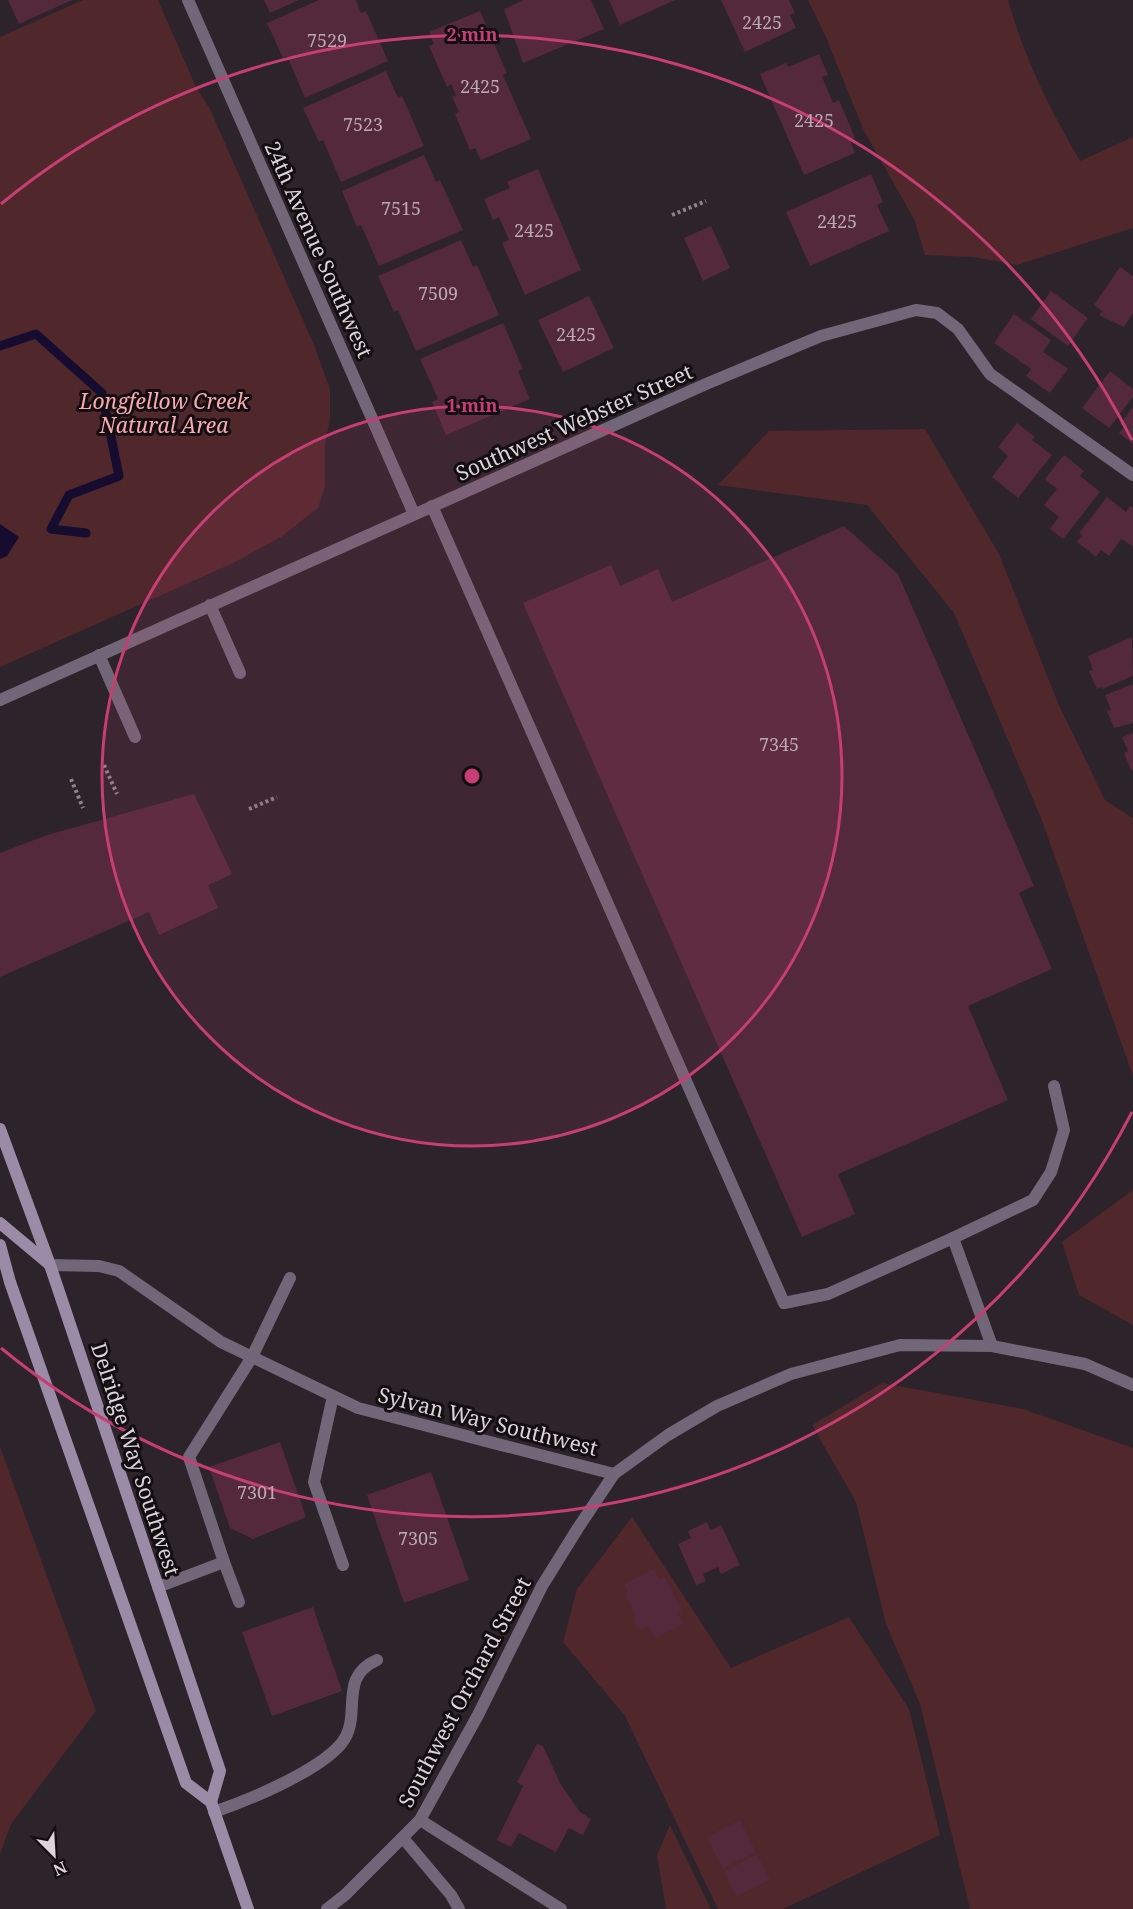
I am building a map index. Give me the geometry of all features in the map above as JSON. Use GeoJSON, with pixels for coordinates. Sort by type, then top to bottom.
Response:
{"type":"FeatureCollection","features":[{"type":"Feature","properties":{"kind":"main road","name":"Delridge Way Southwest"},"geometry":{"type":"LineString","coordinates":[[0,1129],[50,1265],[220,1771],[213,1807]]}},
{"type":"Feature","properties":{"kind":"main road"},"geometry":{"type":"LineString","coordinates":[[0,1223],[50,1265]]}},
{"type":"Feature","properties":{"kind":"main road"},"geometry":{"type":"LineString","coordinates":[[0,1245],[10,1282],[186,1783],[213,1807],[248,1909]]}},
{"type":"Feature","properties":{"kind":"street","name":"24th Avenue Southwest"},"geometry":{"type":"LineString","coordinates":[[188,0],[414,514]]}},
{"type":"Feature","properties":{"kind":"street","name":"Southwest Webster Street"},"geometry":{"type":"LineString","coordinates":[[0,700],[432,506],[821,336],[916,310],[937,313],[958,329],[990,374],[1133,475]]}},
{"type":"Feature","properties":{"kind":"street"},"geometry":{"type":"LineString","coordinates":[[432,506],[784,1303],[828,1293],[1033,1200],[1051,1172],[1064,1130],[1054,1086]]}},
{"type":"Feature","properties":{"kind":"street"},"geometry":{"type":"LineString","coordinates":[[210,605],[240,673]]}},
{"type":"Feature","properties":{"kind":"street"},"geometry":{"type":"LineString","coordinates":[[99,655],[135,737]]}},
{"type":"Feature","properties":{"kind":"street"},"geometry":{"type":"LineString","coordinates":[[953,1238],[992,1346]]}},
{"type":"Feature","properties":{"kind":"street","name":"Sylvan Way Southwest"},"geometry":{"type":"LineString","coordinates":[[50,1265],[99,1266],[119,1270],[221,1342],[358,1408],[614,1474],[668,1435],[717,1406],[791,1374],[900,1345],[992,1346],[1085,1364],[1133,1385]]}},
{"type":"Feature","properties":{"kind":"street"},"geometry":{"type":"LineString","coordinates":[[239,1602],[189,1457],[252,1357],[290,1278]]}},
{"type":"Feature","properties":{"kind":"street"},"geometry":{"type":"LineString","coordinates":[[333,1396],[314,1482],[343,1564]]}},
{"type":"Feature","properties":{"kind":"street","name":"Southwest Orchard Street"},"geometry":{"type":"LineString","coordinates":[[327,1909],[345,1895],[420,1820],[478,1715],[542,1586],[614,1474]]}},
{"type":"Feature","properties":{"kind":"street"},"geometry":{"type":"LineString","coordinates":[[158,1587],[224,1562]]}},
{"type":"Feature","properties":{"kind":"street"},"geometry":{"type":"LineString","coordinates":[[213,1807],[264,1794],[329,1755],[341,1743],[349,1730],[354,1681],[363,1666],[377,1660]]}},
{"type":"Feature","properties":{"kind":"street"},"geometry":{"type":"LineString","coordinates":[[420,1820],[561,1909]]}},
{"type":"Feature","properties":{"kind":"street"},"geometry":{"type":"LineString","coordinates":[[403,1838],[451,1895],[459,1909]]}},
{"type":"Feature","properties":{"kind":"path"},"geometry":{"type":"LineString","coordinates":[[672,215],[706,201]]}},
{"type":"Feature","properties":{"kind":"path"},"geometry":{"type":"LineString","coordinates":[[104,765],[117,794]]}},
{"type":"Feature","properties":{"kind":"path"},"geometry":{"type":"LineString","coordinates":[[71,779],[83,808]]}},
{"type":"Feature","properties":{"kind":"path"},"geometry":{"type":"LineString","coordinates":[[249,809],[277,796]]}},
{"type":"Feature","properties":{"kind":"green space","name":"Longfellow Creek Natural Area"},"geometry":{"type":"Polygon","coordinates":[[[83,0],[158,0],[196,87],[210,109],[314,345],[330,389],[330,420],[325,444],[325,486],[318,508],[281,537],[231,564],[0,667],[0,37],[83,0]]]}},
{"type":"Feature","properties":{"kind":"green space"},"geometry":{"type":"Polygon","coordinates":[[[808,0],[1008,0],[1039,83],[1080,161],[1133,137],[1133,228],[1017,265],[973,257],[925,255],[914,219],[864,131],[825,35],[808,0]]]}},
{"type":"Feature","properties":{"kind":"green space"},"geometry":{"type":"Polygon","coordinates":[[[925,429],[999,554],[1058,703],[1105,800],[1133,818],[1133,1076],[1041,818],[954,613],[867,505],[718,485],[769,431],[925,429]]]}},
{"type":"Feature","properties":{"kind":"green space"},"geometry":{"type":"Polygon","coordinates":[[[1133,1190],[1133,1325],[1079,1295],[1062,1242],[1133,1190]]]}},
{"type":"Feature","properties":{"kind":"green space"},"geometry":{"type":"Polygon","coordinates":[[[882,1383],[1023,1409],[1133,1448],[1133,1909],[970,1909],[920,1704],[886,1624],[856,1502],[812,1425],[882,1383]]]}},
{"type":"Feature","properties":{"kind":"green space"},"geometry":{"type":"Polygon","coordinates":[[[0,1447],[96,1711],[11,1824],[0,1854],[0,1447]]]}},
{"type":"Feature","properties":{"kind":"green space"},"geometry":{"type":"Polygon","coordinates":[[[632,1517],[731,1668],[849,1617],[909,1709],[940,1835],[783,1909],[718,1909],[625,1716],[563,1642],[577,1589],[632,1517]]]}},
{"type":"Feature","properties":{"kind":"green space"},"geometry":{"type":"Polygon","coordinates":[[[670,1825],[711,1909],[666,1909],[657,1855],[670,1825]]]}},
{"type":"Feature","properties":{"kind":"shaded area"},"geometry":{"type":"Polygon","coordinates":[[[0,524],[19,537],[7,556],[0,559],[0,524]]]}},
{"type":"Feature","properties":{"kind":"building"},"geometry":{"type":"Polygon","coordinates":[[[8,0],[72,0],[19,24],[8,0]]]}},
{"type":"Feature","properties":{"kind":"building"},"geometry":{"type":"Polygon","coordinates":[[[264,0],[299,0],[270,13],[264,0]]]}},
{"type":"Feature","properties":{"kind":"building"},"geometry":{"type":"Polygon","coordinates":[[[319,0],[356,0],[361,13],[366,11],[388,61],[305,98],[287,56],[283,58],[267,23],[319,0]]]}},
{"type":"Feature","properties":{"kind":"building"},"geometry":{"type":"Polygon","coordinates":[[[524,0],[591,0],[604,29],[523,63],[504,9],[524,0]]]}},
{"type":"Feature","properties":{"kind":"building"},"geometry":{"type":"Polygon","coordinates":[[[609,0],[675,0],[620,25],[609,0]]]}},
{"type":"Feature","properties":{"kind":"building"},"geometry":{"type":"Polygon","coordinates":[[[721,0],[789,0],[795,13],[790,15],[796,28],[745,52],[721,0]]]}},
{"type":"Feature","properties":{"kind":"building"},"geometry":{"type":"Polygon","coordinates":[[[480,11],[507,73],[503,75],[531,139],[481,160],[475,148],[470,150],[455,114],[459,112],[452,97],[456,95],[451,84],[447,87],[429,46],[434,44],[429,32],[480,11]]]}},
{"type":"Feature","properties":{"kind":"building"},"geometry":{"type":"Polygon","coordinates":[[[819,54],[828,75],[822,77],[833,103],[839,100],[855,138],[850,140],[855,153],[804,175],[760,74],[786,63],[788,67],[819,54]]]}},
{"type":"Feature","properties":{"kind":"building"},"geometry":{"type":"Polygon","coordinates":[[[386,71],[398,98],[402,96],[424,146],[341,182],[323,140],[319,142],[303,108],[386,71]]]}},
{"type":"Feature","properties":{"kind":"building"},"geometry":{"type":"Polygon","coordinates":[[[424,155],[436,182],[440,180],[463,230],[379,266],[361,225],[357,227],[342,191],[424,155]]]}},
{"type":"Feature","properties":{"kind":"building"},"geometry":{"type":"Polygon","coordinates":[[[538,169],[581,270],[525,295],[502,243],[509,240],[499,217],[493,220],[484,199],[510,188],[507,182],[538,169]]]}},
{"type":"Feature","properties":{"kind":"building"},"geometry":{"type":"Polygon","coordinates":[[[871,174],[883,202],[877,205],[889,231],[810,266],[786,212],[871,174]]]}},
{"type":"Feature","properties":{"kind":"building"},"geometry":{"type":"Polygon","coordinates":[[[711,226],[730,268],[703,281],[684,238],[711,226]]]}},
{"type":"Feature","properties":{"kind":"building"},"geometry":{"type":"Polygon","coordinates":[[[461,240],[473,267],[477,265],[499,315],[416,351],[398,310],[394,312],[378,276],[461,240]]]}},
{"type":"Feature","properties":{"kind":"building"},"geometry":{"type":"Polygon","coordinates":[[[1120,267],[1133,276],[1133,313],[1124,327],[1099,315],[1102,311],[1094,305],[1120,267]]]}},
{"type":"Feature","properties":{"kind":"building"},"geometry":{"type":"Polygon","coordinates":[[[1051,291],[1088,318],[1068,346],[1031,319],[1051,291]]]}},
{"type":"Feature","properties":{"kind":"building"},"geometry":{"type":"Polygon","coordinates":[[[589,296],[614,348],[563,372],[538,320],[589,296]]]}},
{"type":"Feature","properties":{"kind":"building"},"geometry":{"type":"Polygon","coordinates":[[[1014,314],[1051,340],[1043,352],[1068,369],[1050,393],[1026,376],[1031,369],[994,343],[1014,314]]]}},
{"type":"Feature","properties":{"kind":"building"},"geometry":{"type":"Polygon","coordinates":[[[503,323],[523,369],[518,371],[530,399],[446,435],[432,402],[438,399],[420,359],[503,323]]]}},
{"type":"Feature","properties":{"kind":"building"},"geometry":{"type":"Polygon","coordinates":[[[1110,371],[1133,389],[1133,397],[1109,428],[1082,408],[1110,371]]]}},
{"type":"Feature","properties":{"kind":"building"},"geometry":{"type":"Polygon","coordinates":[[[1133,407],[1133,444],[1119,433],[1124,427],[1120,424],[1133,407]]]}},
{"type":"Feature","properties":{"kind":"building"},"geometry":{"type":"Polygon","coordinates":[[[1017,423],[1035,437],[1032,440],[1052,455],[1018,498],[992,477],[1008,456],[998,447],[1017,423]]]}},
{"type":"Feature","properties":{"kind":"building"},"geometry":{"type":"Polygon","coordinates":[[[1064,455],[1084,471],[1080,476],[1100,492],[1063,539],[1050,529],[1059,517],[1044,505],[1057,489],[1045,479],[1064,455]]]}},
{"type":"Feature","properties":{"kind":"building"},"geometry":{"type":"Polygon","coordinates":[[[1107,497],[1126,512],[1130,506],[1133,508],[1133,546],[1121,539],[1109,556],[1101,550],[1096,557],[1077,542],[1082,535],[1079,533],[1107,497]]]}},
{"type":"Feature","properties":{"kind":"building"},"geometry":{"type":"Polygon","coordinates":[[[844,526],[898,574],[1034,886],[1019,893],[1052,969],[968,1006],[1008,1100],[838,1174],[855,1214],[802,1237],[523,603],[611,565],[620,586],[658,569],[672,602],[844,526]]]}},
{"type":"Feature","properties":{"kind":"building"},"geometry":{"type":"Polygon","coordinates":[[[1132,637],[1133,676],[1097,689],[1089,671],[1093,670],[1088,656],[1132,637]]]}},
{"type":"Feature","properties":{"kind":"building"},"geometry":{"type":"Polygon","coordinates":[[[1133,684],[1133,723],[1114,728],[1107,711],[1111,710],[1105,695],[1133,684]]]}},
{"type":"Feature","properties":{"kind":"building"},"geometry":{"type":"Polygon","coordinates":[[[1133,733],[1133,769],[1131,770],[1124,753],[1128,751],[1122,737],[1133,733]]]}},
{"type":"Feature","properties":{"kind":"building"},"geometry":{"type":"Polygon","coordinates":[[[194,794],[232,874],[208,885],[218,908],[159,935],[149,912],[0,977],[0,853],[47,835],[194,794]]]}},
{"type":"Feature","properties":{"kind":"building"},"geometry":{"type":"Polygon","coordinates":[[[280,1442],[306,1517],[253,1539],[230,1528],[209,1467],[280,1442]]]}},
{"type":"Feature","properties":{"kind":"building"},"geometry":{"type":"Polygon","coordinates":[[[431,1472],[469,1580],[404,1603],[367,1495],[431,1472]]]}},
{"type":"Feature","properties":{"kind":"building"},"geometry":{"type":"Polygon","coordinates":[[[707,1522],[710,1530],[721,1525],[740,1565],[721,1574],[718,1567],[703,1574],[706,1581],[696,1585],[678,1544],[691,1538],[688,1531],[707,1522]]]}},
{"type":"Feature","properties":{"kind":"building"},"geometry":{"type":"Polygon","coordinates":[[[654,1569],[659,1580],[665,1577],[682,1611],[678,1614],[683,1624],[655,1638],[649,1626],[638,1630],[633,1620],[636,1618],[625,1594],[628,1592],[624,1584],[654,1569]]]}},
{"type":"Feature","properties":{"kind":"building"},"geometry":{"type":"Polygon","coordinates":[[[313,1607],[342,1691],[272,1716],[242,1632],[313,1607]]]}},
{"type":"Feature","properties":{"kind":"building"},"geometry":{"type":"Polygon","coordinates":[[[537,1744],[543,1746],[561,1785],[580,1812],[591,1819],[583,1835],[569,1828],[556,1852],[519,1833],[511,1847],[497,1840],[523,1786],[517,1782],[537,1744]]]}},
{"type":"Feature","properties":{"kind":"building"},"geometry":{"type":"Polygon","coordinates":[[[740,1820],[756,1852],[723,1869],[707,1837],[740,1820]]]}},
{"type":"Feature","properties":{"kind":"building"},"geometry":{"type":"Polygon","coordinates":[[[757,1854],[770,1880],[736,1897],[724,1872],[757,1854]]]}},
{"type":"Feature","properties":{"kind":"waterway"},"geometry":{"type":"LineString","coordinates":[[0,346],[36,334],[102,393],[119,476],[69,495],[51,529],[86,533]]}}]}
